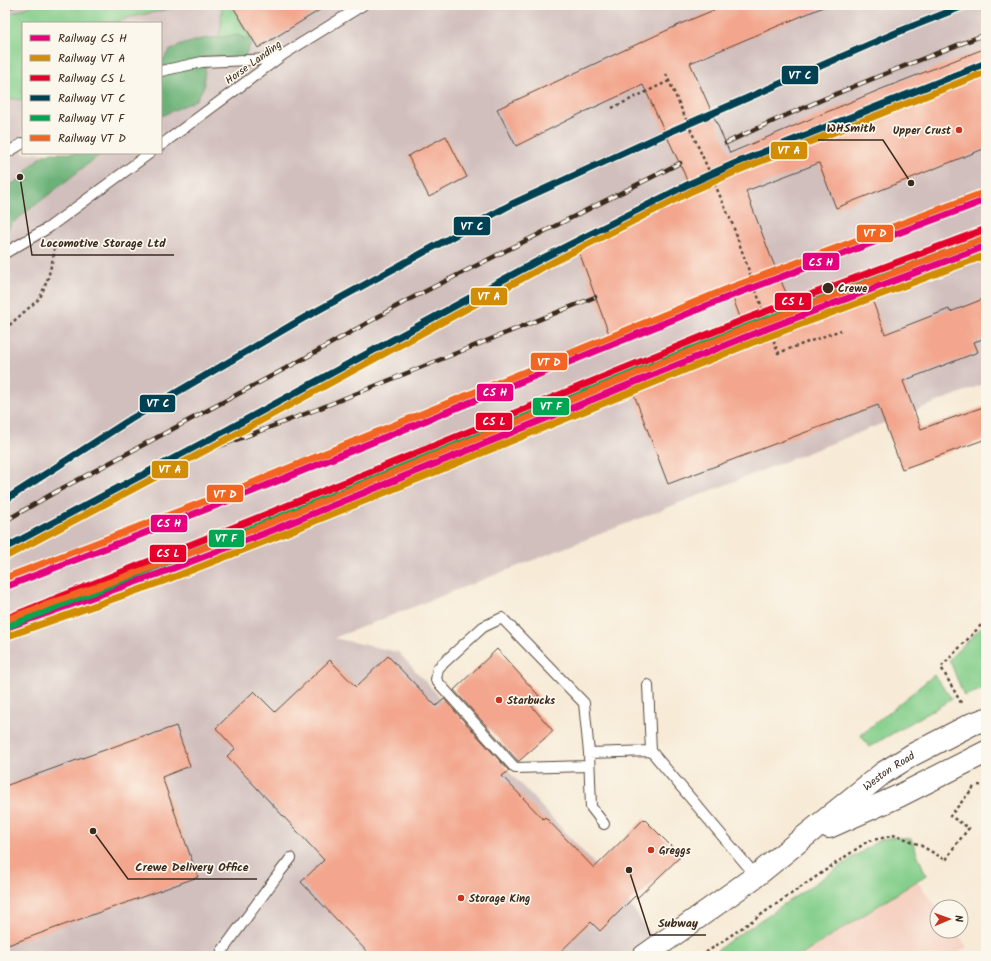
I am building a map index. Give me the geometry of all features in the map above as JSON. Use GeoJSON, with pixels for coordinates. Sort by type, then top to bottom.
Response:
{"type":"FeatureCollection","features":[{"type":"Feature","properties":{"kind":"main road","name":"Weston Road"},"geometry":{"type":"LineString","coordinates":[[644,956],[756,876],[884,773],[912,754],[972,724],[986,719]]}},
{"type":"Feature","properties":{"kind":"main road","name":"Weston Road"},"geometry":{"type":"LineString","coordinates":[[802,839],[899,796],[986,752]]}},
{"type":"Feature","properties":{"kind":"lane","name":"Horse Landing"},"geometry":{"type":"LineString","coordinates":[[162,144],[284,54],[363,5]]}},
{"type":"Feature","properties":{"kind":"lane"},"geometry":{"type":"LineString","coordinates":[[162,71],[202,62],[270,59],[284,54]]}},
{"type":"Feature","properties":{"kind":"lane"},"geometry":{"type":"LineString","coordinates":[[5,154],[22,144]]}},
{"type":"Feature","properties":{"kind":"lane"},"geometry":{"type":"LineString","coordinates":[[5,253],[48,228],[149,154]]}},
{"type":"Feature","properties":{"kind":"lane"},"geometry":{"type":"LineString","coordinates":[[589,766],[515,768],[436,680],[438,668],[483,628],[502,618],[584,703],[589,753],[591,807],[604,824]]}},
{"type":"Feature","properties":{"kind":"lane"},"geometry":{"type":"LineString","coordinates":[[648,685],[651,751],[756,876]]}},
{"type":"Feature","properties":{"kind":"lane"},"geometry":{"type":"LineString","coordinates":[[589,753],[651,751]]}},
{"type":"Feature","properties":{"kind":"lane"},"geometry":{"type":"LineString","coordinates":[[222,956],[222,951],[291,858]]}},
{"type":"Feature","properties":{"kind":"path"},"geometry":{"type":"LineString","coordinates":[[666,74],[732,223],[778,353],[841,330]]}},
{"type":"Feature","properties":{"kind":"path"},"geometry":{"type":"LineString","coordinates":[[612,108],[669,81]]}},
{"type":"Feature","properties":{"kind":"path"},"geometry":{"type":"LineString","coordinates":[[5,329],[40,298],[48,278],[54,254],[53,239],[48,228]]}},
{"type":"Feature","properties":{"kind":"path"},"geometry":{"type":"LineString","coordinates":[[701,956],[868,841],[896,835],[920,845],[946,860],[969,828],[950,816],[975,785],[986,786]]}},
{"type":"Feature","properties":{"kind":"shaded area"},"geometry":{"type":"Polygon","coordinates":[[[5,5],[986,5],[986,383],[334,638],[398,652],[627,899],[664,956],[5,956],[5,5]]]}},
{"type":"Feature","properties":{"kind":"shaded area"},"geometry":{"type":"Polygon","coordinates":[[[917,881],[931,899],[929,899],[929,939],[961,939],[967,947],[954,956],[800,956],[917,881]]]}},
{"type":"Feature","properties":{"kind":"green space"},"geometry":{"type":"Polygon","coordinates":[[[33,5],[180,5],[165,10],[126,18],[119,22],[22,22],[22,100],[5,98],[5,16],[33,5]]]}},
{"type":"Feature","properties":{"kind":"green space"},"geometry":{"type":"Polygon","coordinates":[[[221,5],[233,5],[231,6],[252,41],[231,50],[219,36],[221,26],[221,5]]]}},
{"type":"Feature","properties":{"kind":"green space"},"geometry":{"type":"Polygon","coordinates":[[[237,35],[252,41],[244,58],[206,63],[204,87],[196,100],[162,116],[162,62],[169,51],[181,45],[202,39],[237,35]]]}},
{"type":"Feature","properties":{"kind":"green space"},"geometry":{"type":"Polygon","coordinates":[[[46,154],[101,154],[11,224],[5,234],[5,188],[19,180],[41,157],[46,154]]]}},
{"type":"Feature","properties":{"kind":"green space"},"geometry":{"type":"Polygon","coordinates":[[[986,623],[986,688],[964,696],[949,659],[986,623]]]}},
{"type":"Feature","properties":{"kind":"green space"},"geometry":{"type":"Polygon","coordinates":[[[934,675],[952,699],[869,747],[861,735],[934,675]]]}},
{"type":"Feature","properties":{"kind":"green space"},"geometry":{"type":"Polygon","coordinates":[[[893,837],[911,839],[926,875],[800,956],[712,956],[725,944],[879,840],[893,837]]]}},
{"type":"Feature","properties":{"kind":"building"},"geometry":{"type":"Polygon","coordinates":[[[232,5],[328,5],[258,48],[232,5]]]}},
{"type":"Feature","properties":{"kind":"building"},"geometry":{"type":"Polygon","coordinates":[[[726,5],[828,5],[690,63],[730,153],[879,90],[986,48],[986,148],[836,208],[819,163],[746,191],[771,257],[800,326],[871,297],[885,334],[949,309],[950,312],[986,298],[986,338],[974,342],[978,352],[903,381],[921,429],[986,406],[986,439],[902,469],[878,405],[668,484],[633,392],[750,345],[729,287],[609,334],[578,249],[691,192],[684,173],[643,85],[516,146],[497,109],[685,22],[726,5]]]}},
{"type":"Feature","properties":{"kind":"building"},"geometry":{"type":"Polygon","coordinates":[[[446,136],[467,177],[429,197],[408,156],[446,136]]]}},
{"type":"Feature","properties":{"kind":"building","name":"Starbucks"},"geometry":{"type":"Polygon","coordinates":[[[497,649],[539,696],[530,704],[553,731],[519,761],[454,690],[497,649]]]}},
{"type":"Feature","properties":{"kind":"building"},"geometry":{"type":"Polygon","coordinates":[[[388,656],[436,706],[444,699],[509,771],[502,776],[543,819],[545,817],[594,868],[644,819],[681,856],[637,898],[635,896],[600,931],[591,922],[556,956],[371,956],[301,882],[324,860],[227,756],[235,749],[216,728],[254,691],[275,712],[330,660],[356,687],[388,656]]]}},
{"type":"Feature","properties":{"kind":"building"},"geometry":{"type":"Polygon","coordinates":[[[176,726],[190,766],[162,777],[198,877],[5,946],[5,786],[146,735],[147,736],[176,726]]]}},
{"type":"Feature","properties":{"kind":"railway"},"geometry":{"type":"LineString","coordinates":[[5,8],[14,5]]}},
{"type":"Feature","properties":{"kind":"railway"},"geometry":{"type":"LineString","coordinates":[[726,143],[823,99],[986,34]]}},
{"type":"Feature","properties":{"kind":"railway"},"geometry":{"type":"LineString","coordinates":[[5,521],[59,490],[305,358],[406,301],[680,163]]}},
{"type":"Feature","properties":{"kind":"railway"},"geometry":{"type":"LineString","coordinates":[[94,501],[161,470],[318,409],[595,297]]}},
{"type":"Feature","properties":{"kind":"transit line"},"geometry":{"type":"LineString","coordinates":[[5,500],[131,419],[302,319],[512,204],[665,134],[898,32],[966,5]]}},
{"type":"Feature","properties":{"kind":"transit line"},"geometry":{"type":"LineString","coordinates":[[5,548],[225,431],[545,257],[689,184],[736,163],[986,63]]}},
{"type":"Feature","properties":{"kind":"transit line"},"geometry":{"type":"LineString","coordinates":[[9,555],[229,438],[549,264],[692,191],[739,170],[986,72]]}},
{"type":"Feature","properties":{"kind":"transit line"},"geometry":{"type":"LineString","coordinates":[[5,578],[245,486],[730,288],[983,193]]}},
{"type":"Feature","properties":{"kind":"transit line"},"geometry":{"type":"LineString","coordinates":[[5,587],[248,493],[733,295],[986,200]]}},
{"type":"Feature","properties":{"kind":"transit line"},"geometry":{"type":"LineString","coordinates":[[5,619],[743,320],[986,229]]}},
{"type":"Feature","properties":{"kind":"transit line"},"geometry":{"type":"LineString","coordinates":[[8,626],[746,327],[986,238]]}},
{"type":"Feature","properties":{"kind":"transit line"},"geometry":{"type":"LineString","coordinates":[[5,620],[260,527],[745,329],[983,239]]}},
{"type":"Feature","properties":{"kind":"transit line"},"geometry":{"type":"LineString","coordinates":[[5,628],[158,574],[263,534],[748,336],[986,246]]}},
{"type":"Feature","properties":{"kind":"transit line"},"geometry":{"type":"LineString","coordinates":[[8,636],[161,582],[266,541],[751,343],[986,255]]}},
{"type":"Feature","properties":{"kind":"place","name":"Upper Crust"},"geometry":{"type":"Point","coordinates":[959,130]}},
{"type":"Feature","properties":{"kind":"place","name":"Locomotive Storage Ltd"},"geometry":{"type":"Point","coordinates":[20,177]}},
{"type":"Feature","properties":{"kind":"place","name":"WHSmith"},"geometry":{"type":"Point","coordinates":[911,183]}},
{"type":"Feature","properties":{"kind":"place","name":"Crewe"},"geometry":{"type":"Point","coordinates":[828,288]}},
{"type":"Feature","properties":{"kind":"place","name":"Starbucks"},"geometry":{"type":"Point","coordinates":[499,700]}},
{"type":"Feature","properties":{"kind":"place","name":"Crewe Delivery Office"},"geometry":{"type":"Point","coordinates":[93,831]}},
{"type":"Feature","properties":{"kind":"place","name":"Greggs"},"geometry":{"type":"Point","coordinates":[651,850]}},
{"type":"Feature","properties":{"kind":"place","name":"Subway"},"geometry":{"type":"Point","coordinates":[629,870]}},
{"type":"Feature","properties":{"kind":"place","name":"Storage King"},"geometry":{"type":"Point","coordinates":[461,898]}}]}
